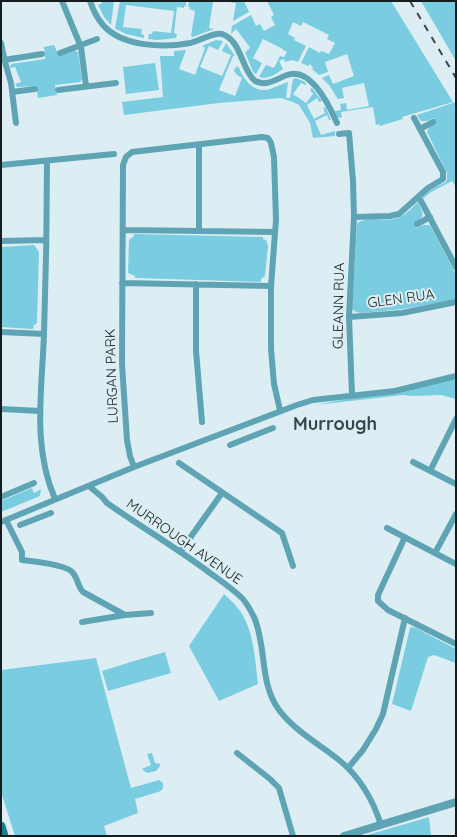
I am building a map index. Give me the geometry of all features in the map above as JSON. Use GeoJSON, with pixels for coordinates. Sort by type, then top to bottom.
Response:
{"type":"FeatureCollection","features":[{"type":"Feature","properties":{"kind":"main road"},"geometry":{"type":"LineString","coordinates":[[1,826],[4,836]]}},
{"type":"Feature","properties":{"kind":"street"},"geometry":{"type":"LineString","coordinates":[[62,1],[80,45],[86,86]]}},
{"type":"Feature","properties":{"kind":"street"},"geometry":{"type":"LineString","coordinates":[[90,1],[103,26],[120,37],[149,46],[191,43],[217,34],[225,35],[236,47],[250,76],[255,82],[266,84],[292,74],[304,77],[316,86],[325,98],[337,123]]}},
{"type":"Feature","properties":{"kind":"street"},"geometry":{"type":"LineString","coordinates":[[60,53],[97,39]]}},
{"type":"Feature","properties":{"kind":"street"},"geometry":{"type":"LineString","coordinates":[[1,43],[12,92],[16,123]]}},
{"type":"Feature","properties":{"kind":"street"},"geometry":{"type":"LineString","coordinates":[[4,60],[42,54]]}},
{"type":"Feature","properties":{"kind":"street"},"geometry":{"type":"LineString","coordinates":[[58,90],[116,83]]}},
{"type":"Feature","properties":{"kind":"street"},"geometry":{"type":"LineString","coordinates":[[12,92],[35,89]]}},
{"type":"Feature","properties":{"kind":"street"},"geometry":{"type":"LineString","coordinates":[[354,217],[390,216],[399,214],[426,190],[443,179],[443,172],[414,118]]}},
{"type":"Feature","properties":{"kind":"street"},"geometry":{"type":"LineString","coordinates":[[420,129],[433,122]]}},
{"type":"Feature","properties":{"kind":"street","name":"GLEANN RUA"},"geometry":{"type":"LineString","coordinates":[[339,134],[349,133],[353,181],[354,217],[349,317],[352,395]]}},
{"type":"Feature","properties":{"kind":"street","name":"LURGAN PARK"},"geometry":{"type":"LineString","coordinates":[[134,467],[127,440],[122,378],[122,230],[123,165],[126,157],[137,150],[199,145],[262,137],[266,137],[270,140],[274,152],[275,162],[275,232],[271,286],[272,367],[275,390],[280,410]]}},
{"type":"Feature","properties":{"kind":"street"},"geometry":{"type":"LineString","coordinates":[[199,145],[199,231]]}},
{"type":"Feature","properties":{"kind":"street"},"geometry":{"type":"LineString","coordinates":[[1,166],[114,154]]}},
{"type":"Feature","properties":{"kind":"street"},"geometry":{"type":"LineString","coordinates":[[47,161],[44,334],[40,436],[42,460],[48,482],[55,499]]}},
{"type":"Feature","properties":{"kind":"street"},"geometry":{"type":"LineString","coordinates":[[421,200],[456,267]]}},
{"type":"Feature","properties":{"kind":"street"},"geometry":{"type":"LineString","coordinates":[[417,224],[430,217]]}},
{"type":"Feature","properties":{"kind":"street"},"geometry":{"type":"LineString","coordinates":[[122,230],[275,232]]}},
{"type":"Feature","properties":{"kind":"street"},"geometry":{"type":"LineString","coordinates":[[1,241],[46,240]]}},
{"type":"Feature","properties":{"kind":"street"},"geometry":{"type":"LineString","coordinates":[[122,283],[271,286]]}},
{"type":"Feature","properties":{"kind":"street"},"geometry":{"type":"LineString","coordinates":[[196,284],[196,351],[202,422]]}},
{"type":"Feature","properties":{"kind":"street","name":"GLEN RUA"},"geometry":{"type":"LineString","coordinates":[[349,317],[402,313],[456,302]]}},
{"type":"Feature","properties":{"kind":"street"},"geometry":{"type":"LineString","coordinates":[[1,332],[44,334]]}},
{"type":"Feature","properties":{"kind":"street"},"geometry":{"type":"LineString","coordinates":[[125,615],[83,592],[80,589],[74,574],[68,569],[22,560],[22,552],[4,521],[134,467],[280,410],[313,400],[395,391],[456,376]]}},
{"type":"Feature","properties":{"kind":"street"},"geometry":{"type":"LineString","coordinates":[[1,409],[40,411]]}},
{"type":"Feature","properties":{"kind":"street"},"geometry":{"type":"LineString","coordinates":[[430,471],[456,419]]}},
{"type":"Feature","properties":{"kind":"street"},"geometry":{"type":"LineString","coordinates":[[238,427],[243,440]]}},
{"type":"Feature","properties":{"kind":"street"},"geometry":{"type":"LineString","coordinates":[[230,445],[273,428]]}},
{"type":"Feature","properties":{"kind":"street"},"geometry":{"type":"LineString","coordinates":[[413,462],[456,484]]}},
{"type":"Feature","properties":{"kind":"street"},"geometry":{"type":"LineString","coordinates":[[179,463],[282,534],[293,566]]}},
{"type":"Feature","properties":{"kind":"street"},"geometry":{"type":"LineString","coordinates":[[99,482],[102,497]]}},
{"type":"Feature","properties":{"kind":"street"},"geometry":{"type":"LineString","coordinates":[[1,497],[34,483]]}},
{"type":"Feature","properties":{"kind":"street","name":"MURROUGH AVENUE"},"geometry":{"type":"LineString","coordinates":[[89,486],[107,503],[180,552],[224,584],[244,601],[255,618],[268,686],[273,700],[296,729],[348,768],[366,791],[381,825]]}},
{"type":"Feature","properties":{"kind":"street"},"geometry":{"type":"LineString","coordinates":[[180,552],[222,493]]}},
{"type":"Feature","properties":{"kind":"street"},"geometry":{"type":"LineString","coordinates":[[37,507],[41,517]]}},
{"type":"Feature","properties":{"kind":"street"},"geometry":{"type":"LineString","coordinates":[[20,525],[51,513]]}},
{"type":"Feature","properties":{"kind":"street"},"geometry":{"type":"LineString","coordinates":[[435,553],[456,514]]}},
{"type":"Feature","properties":{"kind":"street"},"geometry":{"type":"LineString","coordinates":[[387,528],[456,564]]}},
{"type":"Feature","properties":{"kind":"street"},"geometry":{"type":"LineString","coordinates":[[405,537],[378,594],[378,602],[388,610],[456,644]]}},
{"type":"Feature","properties":{"kind":"street"},"geometry":{"type":"LineString","coordinates":[[82,622],[125,615],[151,613]]}},
{"type":"Feature","properties":{"kind":"street"},"geometry":{"type":"LineString","coordinates":[[348,768],[363,750],[383,714],[405,618]]}},
{"type":"Feature","properties":{"kind":"street"},"geometry":{"type":"LineString","coordinates":[[237,753],[279,788],[293,836]]}},
{"type":"Feature","properties":{"kind":"street"},"geometry":{"type":"LineString","coordinates":[[344,836],[456,802]]}},
{"type":"Feature","properties":{"kind":"shaded area"},"geometry":{"type":"Polygon","coordinates":[[[102,1],[114,1],[111,25],[104,17],[98,5],[102,3],[102,1]]]}},
{"type":"Feature","properties":{"kind":"shaded area"},"geometry":{"type":"Polygon","coordinates":[[[120,1],[186,1],[186,6],[184,6],[184,8],[177,7],[174,33],[177,34],[176,38],[158,40],[148,39],[149,34],[152,34],[153,31],[171,33],[174,11],[126,5],[123,27],[142,29],[141,34],[144,35],[144,38],[126,34],[116,29],[120,1]]]}},
{"type":"Feature","properties":{"kind":"shaded area"},"geometry":{"type":"Polygon","coordinates":[[[189,1],[213,2],[209,28],[214,29],[193,37],[191,36],[195,11],[189,9],[189,1]]]}},
{"type":"Feature","properties":{"kind":"shaded area"},"geometry":{"type":"Polygon","coordinates":[[[221,1],[244,1],[249,12],[233,21],[236,3],[221,1]]]}},
{"type":"Feature","properties":{"kind":"shaded area"},"geometry":{"type":"Polygon","coordinates":[[[267,1],[391,1],[453,102],[402,117],[403,119],[380,126],[379,124],[376,125],[373,107],[341,112],[342,118],[337,117],[335,111],[341,110],[340,104],[346,103],[347,110],[369,106],[364,83],[342,88],[344,98],[338,99],[329,85],[322,78],[329,75],[333,84],[354,76],[347,54],[325,62],[328,72],[319,75],[312,69],[313,68],[310,64],[308,66],[301,63],[309,47],[320,53],[321,51],[329,54],[335,43],[327,39],[329,35],[303,22],[301,26],[293,22],[288,34],[295,38],[294,40],[306,46],[298,62],[292,60],[285,62],[284,59],[279,61],[283,69],[275,75],[266,78],[259,77],[266,65],[274,68],[280,56],[284,57],[287,52],[263,39],[253,58],[262,63],[256,74],[253,72],[245,52],[250,48],[249,46],[236,29],[231,34],[232,26],[251,15],[256,26],[260,24],[264,31],[275,25],[271,17],[274,15],[267,1]]]}},
{"type":"Feature","properties":{"kind":"shaded area"},"geometry":{"type":"Polygon","coordinates":[[[421,1],[456,1],[456,61],[421,1]]]}},
{"type":"Feature","properties":{"kind":"shaded area"},"geometry":{"type":"Polygon","coordinates":[[[216,40],[223,41],[218,50],[209,46],[200,67],[222,76],[231,55],[222,51],[226,43],[235,56],[233,56],[219,90],[235,96],[242,78],[234,71],[238,66],[246,80],[254,87],[259,89],[270,89],[288,82],[286,98],[290,98],[293,79],[296,78],[305,82],[306,85],[301,83],[293,94],[306,103],[313,94],[310,90],[312,88],[322,101],[319,102],[317,98],[307,105],[314,119],[325,113],[323,107],[326,108],[331,120],[329,120],[327,115],[315,121],[321,135],[335,131],[335,136],[313,138],[310,123],[299,105],[281,98],[219,103],[124,115],[122,102],[163,97],[160,56],[174,56],[174,51],[186,50],[179,69],[195,75],[205,48],[202,46],[216,40]]]}},
{"type":"Feature","properties":{"kind":"shaded area"},"geometry":{"type":"Polygon","coordinates":[[[54,45],[59,56],[74,50],[78,52],[82,79],[80,82],[55,85],[57,95],[38,98],[36,86],[17,87],[15,84],[21,82],[15,67],[10,68],[11,64],[45,59],[44,47],[54,45]]]}},
{"type":"Feature","properties":{"kind":"shaded area"},"geometry":{"type":"Polygon","coordinates":[[[155,63],[159,90],[126,94],[123,67],[155,63]]]}},
{"type":"Feature","properties":{"kind":"shaded area"},"geometry":{"type":"Polygon","coordinates":[[[456,102],[456,187],[452,181],[431,192],[418,203],[422,217],[414,223],[416,228],[423,225],[429,225],[431,227],[456,274],[456,300],[402,309],[362,313],[356,312],[352,309],[357,224],[364,220],[394,219],[399,217],[409,211],[431,190],[447,181],[447,173],[427,132],[429,127],[435,123],[433,118],[427,121],[421,121],[417,115],[456,102]]]}},
{"type":"Feature","properties":{"kind":"shaded area"},"geometry":{"type":"Polygon","coordinates":[[[134,234],[263,237],[268,246],[265,276],[261,279],[261,282],[135,278],[135,276],[128,273],[129,241],[134,234]]]}},
{"type":"Feature","properties":{"kind":"shaded area"},"geometry":{"type":"Polygon","coordinates":[[[34,245],[39,252],[37,323],[32,329],[1,327],[1,247],[34,245]]]}},
{"type":"Feature","properties":{"kind":"shaded area"},"geometry":{"type":"Polygon","coordinates":[[[456,378],[456,399],[441,395],[403,395],[315,405],[358,397],[456,378]]]}},
{"type":"Feature","properties":{"kind":"shaded area"},"geometry":{"type":"Polygon","coordinates":[[[32,488],[34,493],[41,489],[40,496],[1,512],[1,501],[32,488]]]}},
{"type":"Feature","properties":{"kind":"shaded area"},"geometry":{"type":"Polygon","coordinates":[[[224,594],[237,607],[247,624],[255,654],[258,684],[219,701],[189,646],[224,594]]]}},
{"type":"Feature","properties":{"kind":"shaded area"},"geometry":{"type":"Polygon","coordinates":[[[412,627],[456,649],[456,663],[434,655],[428,657],[411,711],[392,704],[410,628],[412,627]]]}},
{"type":"Feature","properties":{"kind":"shaded area"},"geometry":{"type":"Polygon","coordinates":[[[165,652],[171,673],[108,691],[102,671],[165,652]]]}},
{"type":"Feature","properties":{"kind":"shaded area"},"geometry":{"type":"Polygon","coordinates":[[[96,658],[131,788],[159,780],[163,783],[163,788],[161,791],[135,799],[138,813],[104,826],[107,836],[15,836],[1,792],[1,670],[96,658]]]}},
{"type":"Feature","properties":{"kind":"shaded area"},"geometry":{"type":"Polygon","coordinates":[[[152,753],[155,763],[160,764],[160,766],[156,771],[147,773],[142,769],[151,765],[147,754],[152,753]]]}},
{"type":"Feature","properties":{"kind":"shaded area"},"geometry":{"type":"Polygon","coordinates":[[[429,817],[431,836],[364,836],[429,817]]]}},
{"type":"Feature","properties":{"kind":"railway"},"geometry":{"type":"LineString","coordinates":[[410,1],[456,78]]}},
{"type":"Feature","properties":{"kind":"district","name":"Murrough"},"geometry":{"type":"Point","coordinates":[335,425]}}]}
